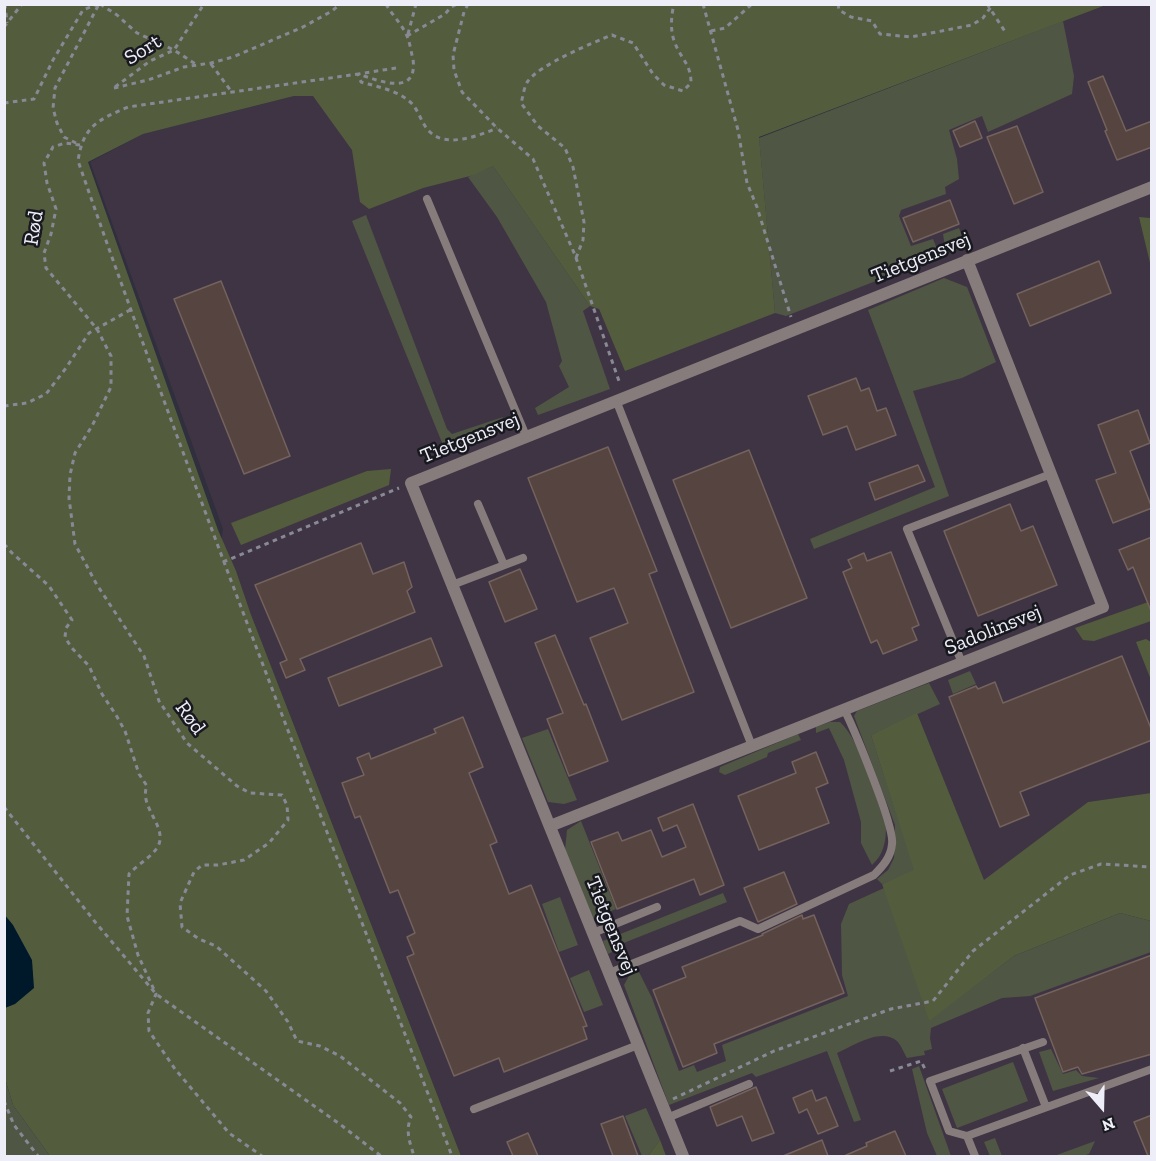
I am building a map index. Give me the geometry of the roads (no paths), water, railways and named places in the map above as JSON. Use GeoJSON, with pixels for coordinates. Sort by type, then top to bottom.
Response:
{"type":"FeatureCollection","features":[{"type":"Feature","properties":{"kind":"street","name":"Tietgensvej"},"geometry":{"type":"LineString","coordinates":[[683,1156],[411,483],[1152,187]]}},
{"type":"Feature","properties":{"kind":"street","name":"Sadolinsvej"},"geometry":{"type":"LineString","coordinates":[[550,826],[1103,607],[967,260]]}},
{"type":"Feature","properties":{"kind":"lane"},"geometry":{"type":"LineString","coordinates":[[427,199],[526,436]]}},
{"type":"Feature","properties":{"kind":"lane"},"geometry":{"type":"LineString","coordinates":[[621,399],[752,746]]}},
{"type":"Feature","properties":{"kind":"lane"},"geometry":{"type":"LineString","coordinates":[[962,663],[907,529],[1051,474]]}},
{"type":"Feature","properties":{"kind":"lane"},"geometry":{"type":"LineString","coordinates":[[478,504],[504,566]]}},
{"type":"Feature","properties":{"kind":"lane"},"geometry":{"type":"LineString","coordinates":[[452,585],[523,558]]}},
{"type":"Feature","properties":{"kind":"lane"},"geometry":{"type":"LineString","coordinates":[[609,973],[740,921],[758,929],[874,875],[886,862],[893,842],[854,730],[844,709]]}},
{"type":"Feature","properties":{"kind":"lane"},"geometry":{"type":"LineString","coordinates":[[593,933],[657,907]]}},
{"type":"Feature","properties":{"kind":"lane"},"geometry":{"type":"LineString","coordinates":[[1043,1042],[930,1081],[949,1131],[967,1136],[1152,1068]]}},
{"type":"Feature","properties":{"kind":"lane"},"geometry":{"type":"LineString","coordinates":[[474,1109],[638,1045]]}},
{"type":"Feature","properties":{"kind":"lane"},"geometry":{"type":"LineString","coordinates":[[1023,1048],[1046,1107]]}},
{"type":"Feature","properties":{"kind":"lane"},"geometry":{"type":"LineString","coordinates":[[667,1118],[749,1084]]}},
{"type":"Feature","properties":{"kind":"lane"},"geometry":{"type":"LineString","coordinates":[[967,1136],[975,1156]]}},
{"type":"Feature","properties":{"kind":"water"},"geometry":{"type":"Polygon","coordinates":[[[4,914],[13,925],[32,960],[34,988],[15,1004],[5,1008],[4,914]]]}}]}
